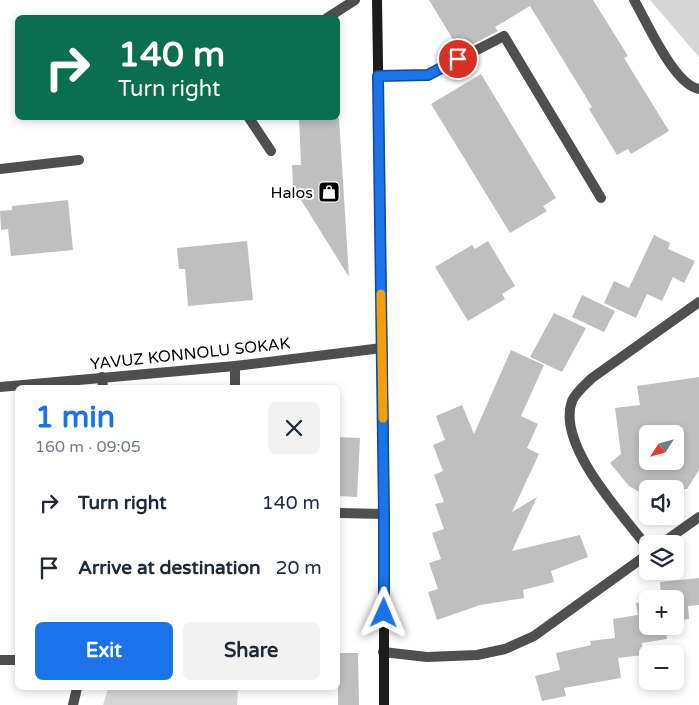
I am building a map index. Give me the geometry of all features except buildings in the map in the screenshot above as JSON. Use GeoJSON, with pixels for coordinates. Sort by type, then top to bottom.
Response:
{"type":"FeatureCollection","features":[{"type":"Feature","properties":{"kind":"main road"},"geometry":{"type":"LineString","coordinates":[[377,0],[384,514],[384,705]]}},
{"type":"Feature","properties":{"kind":"street"},"geometry":{"type":"LineString","coordinates":[[332,15],[355,0]]}},
{"type":"Feature","properties":{"kind":"street"},"geometry":{"type":"LineString","coordinates":[[634,0],[677,74],[688,85],[699,89]]}},
{"type":"Feature","properties":{"kind":"street"},"geometry":{"type":"LineString","coordinates":[[378,76],[428,75],[504,36],[601,198]]}},
{"type":"Feature","properties":{"kind":"street"},"geometry":{"type":"LineString","coordinates":[[250,120],[271,151]]}},
{"type":"Feature","properties":{"kind":"street"},"geometry":{"type":"LineString","coordinates":[[0,169],[79,160]]}},
{"type":"Feature","properties":{"kind":"street"},"geometry":{"type":"LineString","coordinates":[[639,536],[593,476],[579,453],[572,434],[570,417],[572,401],[579,390],[592,378],[699,302]]}},
{"type":"Feature","properties":{"kind":"street","name":"YAVUZ KONNOLU SOKAK"},"geometry":{"type":"LineString","coordinates":[[41,385],[102,382],[382,348]]}},
{"type":"Feature","properties":{"kind":"street"},"geometry":{"type":"LineString","coordinates":[[235,366],[236,385]]}},
{"type":"Feature","properties":{"kind":"street","name":"YAVUZ KONNOLU SOKAK"},"geometry":{"type":"LineString","coordinates":[[0,387],[15,386]]}},
{"type":"Feature","properties":{"kind":"street"},"geometry":{"type":"LineString","coordinates":[[340,512],[384,514]]}},
{"type":"Feature","properties":{"kind":"street"},"geometry":{"type":"LineString","coordinates":[[673,535],[699,516]]}},
{"type":"Feature","properties":{"kind":"street"},"geometry":{"type":"LineString","coordinates":[[383,652],[427,658],[478,655],[505,649],[534,636],[639,560]]}},
{"type":"Feature","properties":{"kind":"street"},"geometry":{"type":"LineString","coordinates":[[0,660],[15,660]]}},
{"type":"Feature","properties":{"kind":"street"},"geometry":{"type":"LineString","coordinates":[[73,705],[77,690]]}},
{"type":"Feature","properties":{"kind":"shaded area"},"geometry":{"type":"Polygon","coordinates":[[[650,0],[699,0],[699,57],[650,0]]]}},
{"type":"Feature","properties":{"kind":"shaded area"},"geometry":{"type":"Polygon","coordinates":[[[107,690],[238,690],[237,705],[103,705],[107,690]]]}},
{"type":"Feature","properties":{"kind":"slow traffic"},"geometry":{"type":"LineString","coordinates":[[381,294],[383,418]]}},
{"type":"Feature","properties":{"kind":"place","name":"Halos"},"geometry":{"type":"Point","coordinates":[329,192]}},
{"type":"Feature","properties":{"kind":"route"},"geometry":{"type":"LineString","coordinates":[[384,613],[378,76],[428,75],[458,59]]}}]}
